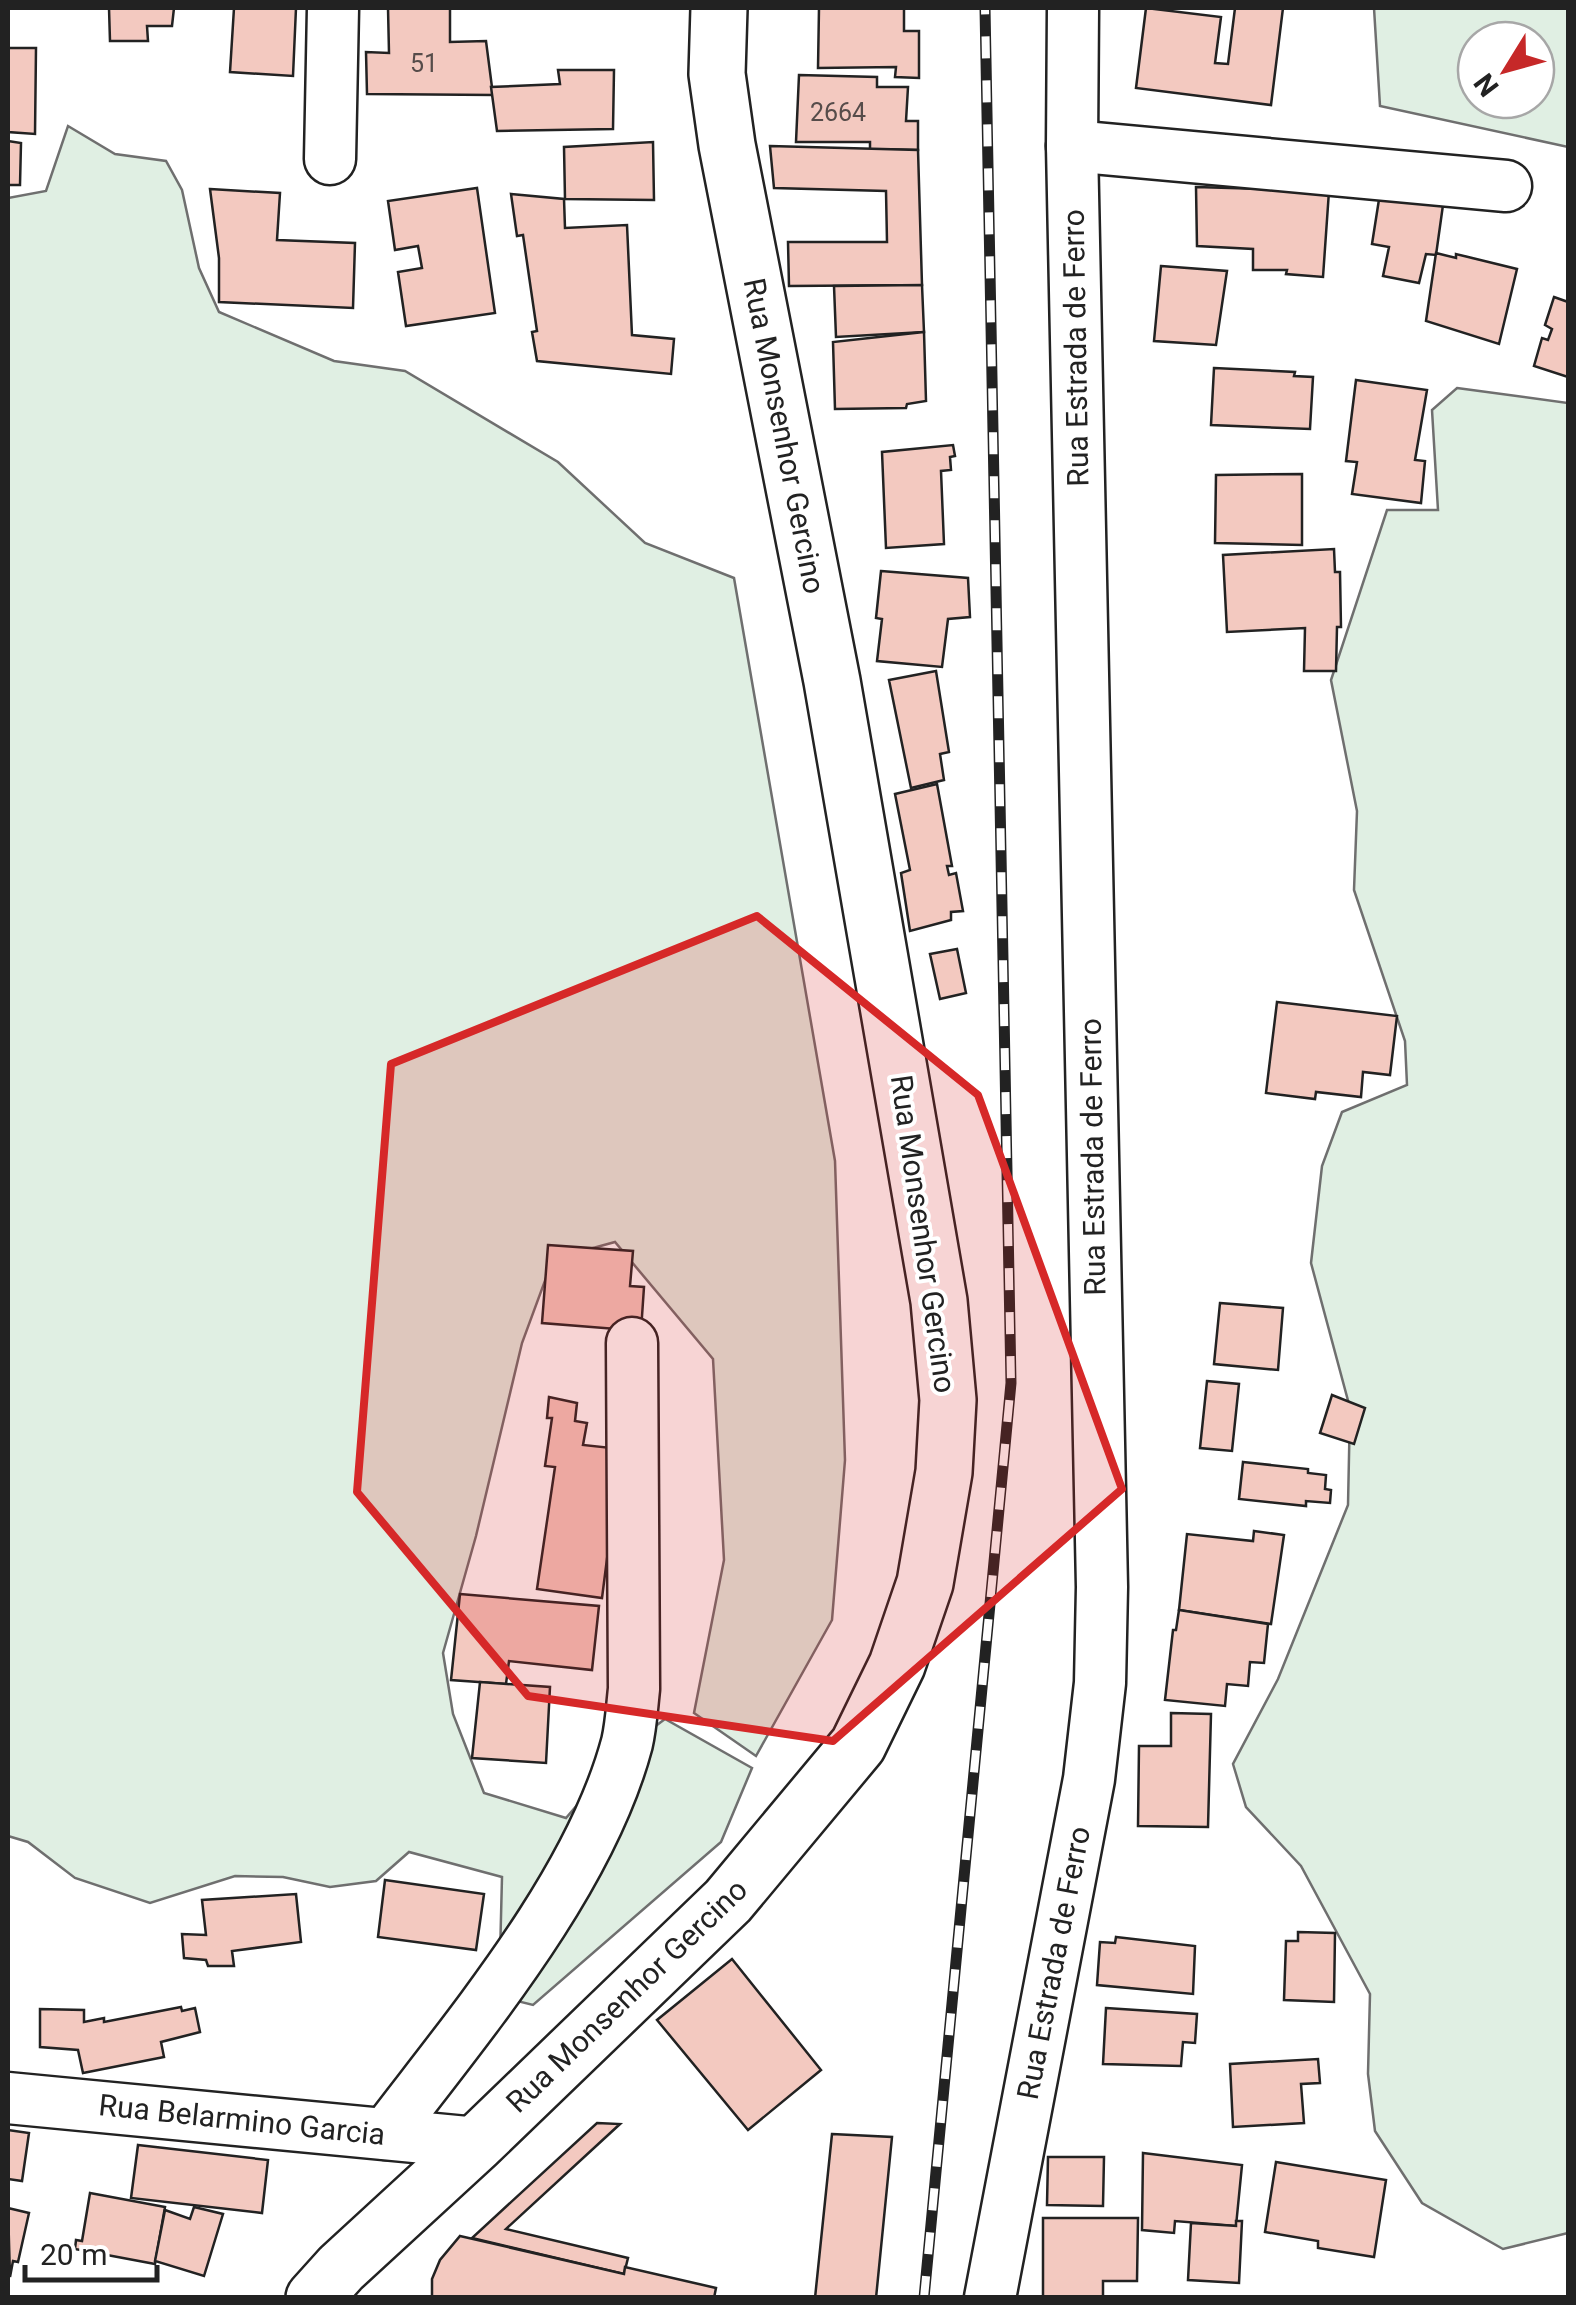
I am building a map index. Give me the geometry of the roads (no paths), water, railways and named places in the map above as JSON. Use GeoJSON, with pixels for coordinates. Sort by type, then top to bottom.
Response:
{"type":"FeatureCollection","features":[{"type":"Feature","properties":{"kind":"main road","name":"Rua Monsenhor Gercino"},"geometry":{"type":"LineString","coordinates":[[314,2298],[340,2268],[477,2144],[728,1901],[858,1745],[898,1665],[925,1583],[944,1472],[948,1400],[939,1302],[835,700],[727,145],[717,74],[719,8]]}},
{"type":"Feature","properties":{"kind":"street"},"geometry":{"type":"LineString","coordinates":[[330,159],[332,8]]}},
{"type":"Feature","properties":{"kind":"street","name":"Rua Estrada de Ferro"},"geometry":{"type":"LineString","coordinates":[[990,2298],[1089,1779],[1100,1683],[1102,1588],[1072,146],[1073,8]]}},
{"type":"Feature","properties":{"kind":"street"},"geometry":{"type":"LineString","coordinates":[[1072,146],[1506,186]]}},
{"type":"Feature","properties":{"kind":"street"},"geometry":{"type":"LineString","coordinates":[[386,2134],[485,2005],[576,1866],[607,1799],[627,1741],[634,1689],[632,1343]]}},
{"type":"Feature","properties":{"kind":"street","name":"Rua Belarmino Garcia"},"geometry":{"type":"LineString","coordinates":[[8,2098],[477,2144]]}},
{"type":"Feature","properties":{"kind":"railway"},"geometry":{"type":"LineString","coordinates":[[924,2298],[1011,1383],[985,8]]}}]}
